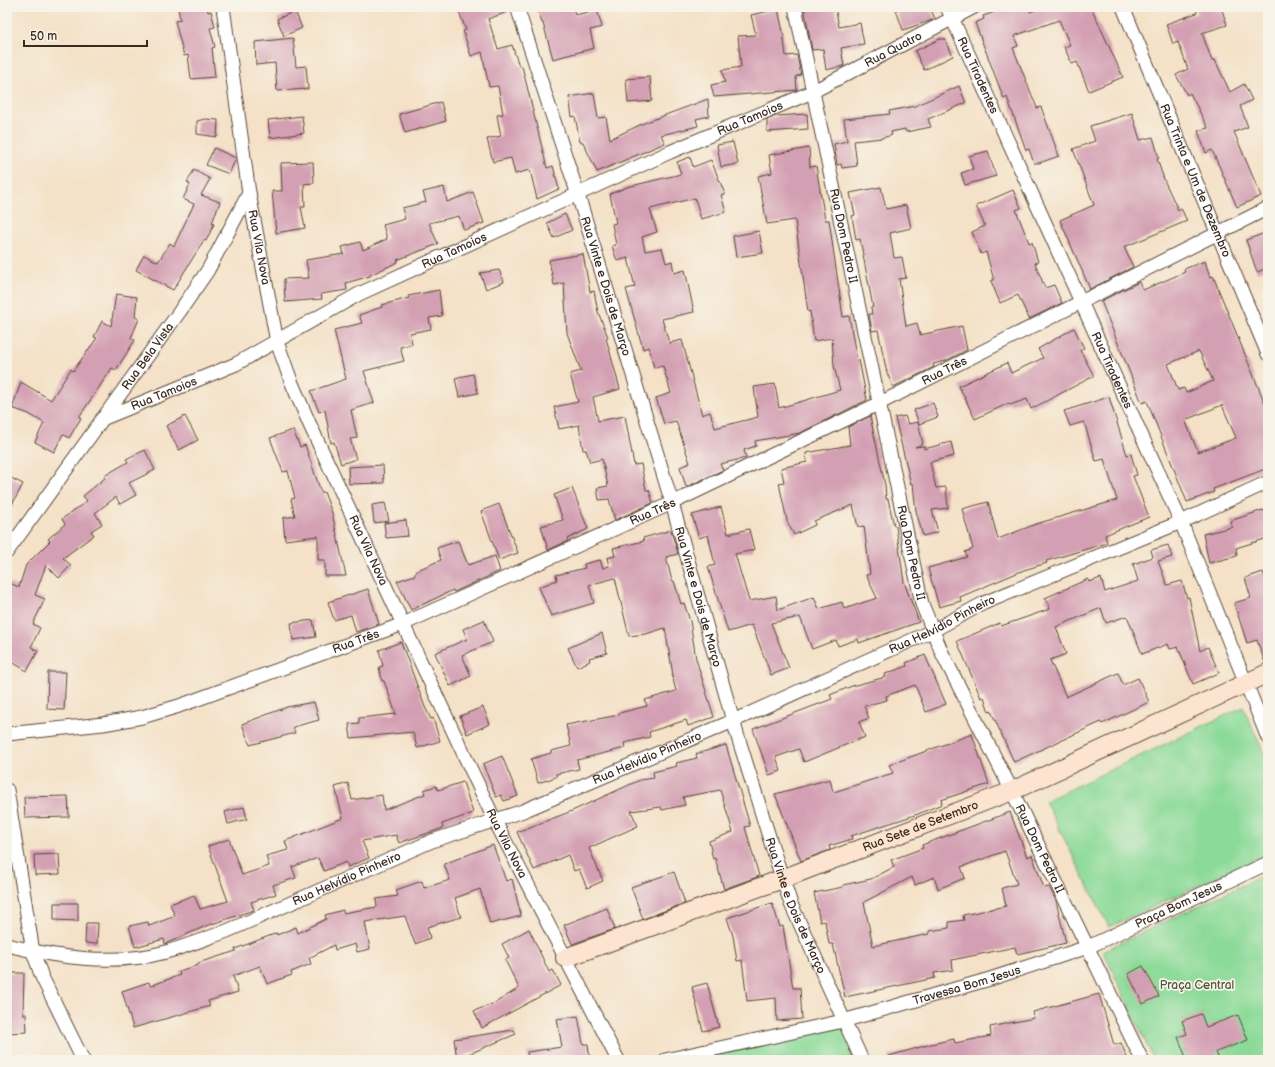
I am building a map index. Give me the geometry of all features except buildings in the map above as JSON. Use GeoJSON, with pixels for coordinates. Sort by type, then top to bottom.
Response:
{"type":"FeatureCollection","features":[{"type":"Feature","properties":{"kind":"street","name":"Rua Vila Nova"},"geometry":{"type":"LineString","coordinates":[[223,7],[249,193],[277,342],[310,426],[495,821],[618,1060]]}},
{"type":"Feature","properties":{"kind":"street","name":"Rua Vinte e Dois de Março"},"geometry":{"type":"LineString","coordinates":[[517,7],[578,195],[672,503],[733,721],[782,879],[791,904],[862,1060]]}},
{"type":"Feature","properties":{"kind":"street","name":"Rua Dom Pedro II"},"geometry":{"type":"LineString","coordinates":[[795,7],[914,572],[932,631],[1012,791],[1142,1060]]}},
{"type":"Feature","properties":{"kind":"street","name":"Rua Quatro"},"geometry":{"type":"LineString","coordinates":[[812,92],[950,13],[974,7]]}},
{"type":"Feature","properties":{"kind":"street","name":"Rua Trinta e Um de Dezembro"},"geometry":{"type":"LineString","coordinates":[[1123,7],[1268,354]]}},
{"type":"Feature","properties":{"kind":"street","name":"Rua Tiradentes"},"geometry":{"type":"LineString","coordinates":[[950,13],[1181,522],[1268,738]]}},
{"type":"Feature","properties":{"kind":"street","name":"Rua Tamoios"},"geometry":{"type":"LineString","coordinates":[[102,419],[236,364],[359,294],[670,152],[812,92]]}},
{"type":"Feature","properties":{"kind":"street","name":"Rua Bela Vista"},"geometry":{"type":"LineString","coordinates":[[7,552],[208,270],[249,193]]}},
{"type":"Feature","properties":{"kind":"street"},"geometry":{"type":"LineString","coordinates":[[229,231],[252,208]]}},
{"type":"Feature","properties":{"kind":"street","name":"Rua Três"},"geometry":{"type":"LineString","coordinates":[[7,734],[103,724],[142,717],[179,706],[403,624],[672,503],[878,404],[1268,208]]}},
{"type":"Feature","properties":{"kind":"street","name":"Rua Helvídio Pinheiro"},"geometry":{"type":"LineString","coordinates":[[7,945],[33,952],[70,958],[101,960],[165,952],[227,931],[432,841],[523,811],[733,721],[932,631],[984,603],[1181,522],[1268,482]]}},
{"type":"Feature","properties":{"kind":"street","name":"Rua Sete de Setembro"},"geometry":{"type":"LineString","coordinates":[[565,958],[782,879],[1012,791],[1268,673]]}},
{"type":"Feature","properties":{"kind":"street"},"geometry":{"type":"LineString","coordinates":[[7,790],[33,952],[42,977],[82,1060]]}},
{"type":"Feature","properties":{"kind":"street","name":"Praça Bom Jesus"},"geometry":{"type":"LineString","coordinates":[[1088,947],[1268,863]]}},
{"type":"Feature","properties":{"kind":"street","name":"Travessa Bom Jesus"},"geometry":{"type":"LineString","coordinates":[[665,1060],[843,1020],[990,979],[1088,947]]}},
{"type":"Feature","properties":{"kind":"green space"},"geometry":{"type":"Polygon","coordinates":[[[1243,707],[1268,762],[1268,854],[1109,927],[1045,801],[1243,707]]]}},
{"type":"Feature","properties":{"kind":"green space","name":"Praça Central"},"geometry":{"type":"Polygon","coordinates":[[[1268,873],[1268,1060],[1154,1060],[1103,951],[1268,873]]]}},
{"type":"Feature","properties":{"kind":"green space"},"geometry":{"type":"Polygon","coordinates":[[[843,1021],[862,1060],[665,1060],[843,1021]]]}}]}
